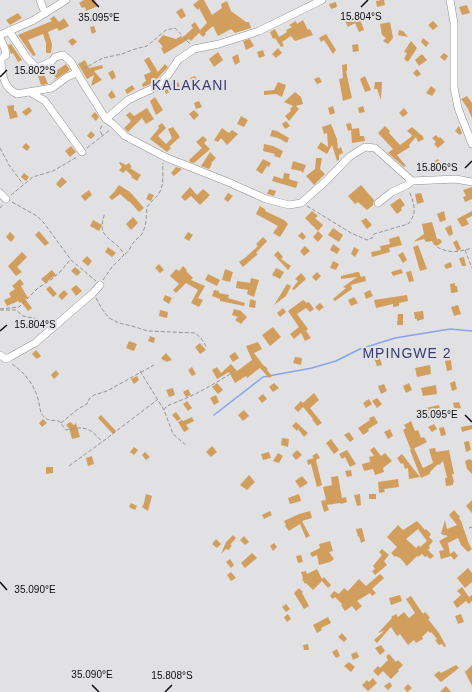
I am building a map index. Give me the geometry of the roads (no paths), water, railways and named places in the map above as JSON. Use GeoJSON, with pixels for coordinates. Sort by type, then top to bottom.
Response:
{"type":"FeatureCollection","features":[{"type":"Feature","properties":{"kind":"street"},"geometry":{"type":"LineString","coordinates":[[0,35],[34,20],[66,0]]}},
{"type":"Feature","properties":{"kind":"street"},"geometry":{"type":"LineString","coordinates":[[106,119],[128,100],[156,87],[178,60],[194,49],[219,44],[259,31],[322,0]]}},
{"type":"Feature","properties":{"kind":"street"},"geometry":{"type":"LineString","coordinates":[[450,0],[454,23],[454,87],[458,108],[472,144]]}},
{"type":"Feature","properties":{"kind":"street"},"geometry":{"type":"LineString","coordinates":[[39,1],[45,13]]}},
{"type":"Feature","properties":{"kind":"street"},"geometry":{"type":"LineString","coordinates":[[9,31],[27,58],[37,68],[52,61],[55,57],[63,55],[71,62],[76,73],[106,119],[125,136],[165,157],[223,179],[266,199],[289,205],[301,204],[349,158],[365,147],[375,148],[410,183]]}},
{"type":"Feature","properties":{"kind":"street"},"geometry":{"type":"LineString","coordinates":[[0,38],[6,49],[6,55],[1,59],[1,67],[5,83],[12,92],[17,94],[39,89],[52,88],[67,77],[76,73]]}},
{"type":"Feature","properties":{"kind":"street"},"geometry":{"type":"LineString","coordinates":[[30,92],[45,101],[82,152]]}},
{"type":"Feature","properties":{"kind":"street"},"geometry":{"type":"LineString","coordinates":[[378,203],[396,189],[410,183],[456,179],[472,182]]}},
{"type":"Feature","properties":{"kind":"street"},"geometry":{"type":"LineString","coordinates":[[0,193],[6,199]]}},
{"type":"Feature","properties":{"kind":"street"},"geometry":{"type":"LineString","coordinates":[[3,357],[18,353],[35,343],[93,293],[100,285]]}},
{"type":"Feature","properties":{"kind":"waterway"},"geometry":{"type":"LineString","coordinates":[[214,415],[263,377],[312,368],[336,361],[360,349],[395,338],[450,329],[472,331]]}},
{"type":"Feature","properties":{"kind":"district","name":"KALAKANI"},"geometry":{"type":"Point","coordinates":[190,85]}},
{"type":"Feature","properties":{"kind":"district","name":"MPINGWE 2"},"geometry":{"type":"Point","coordinates":[407,353]}}]}
